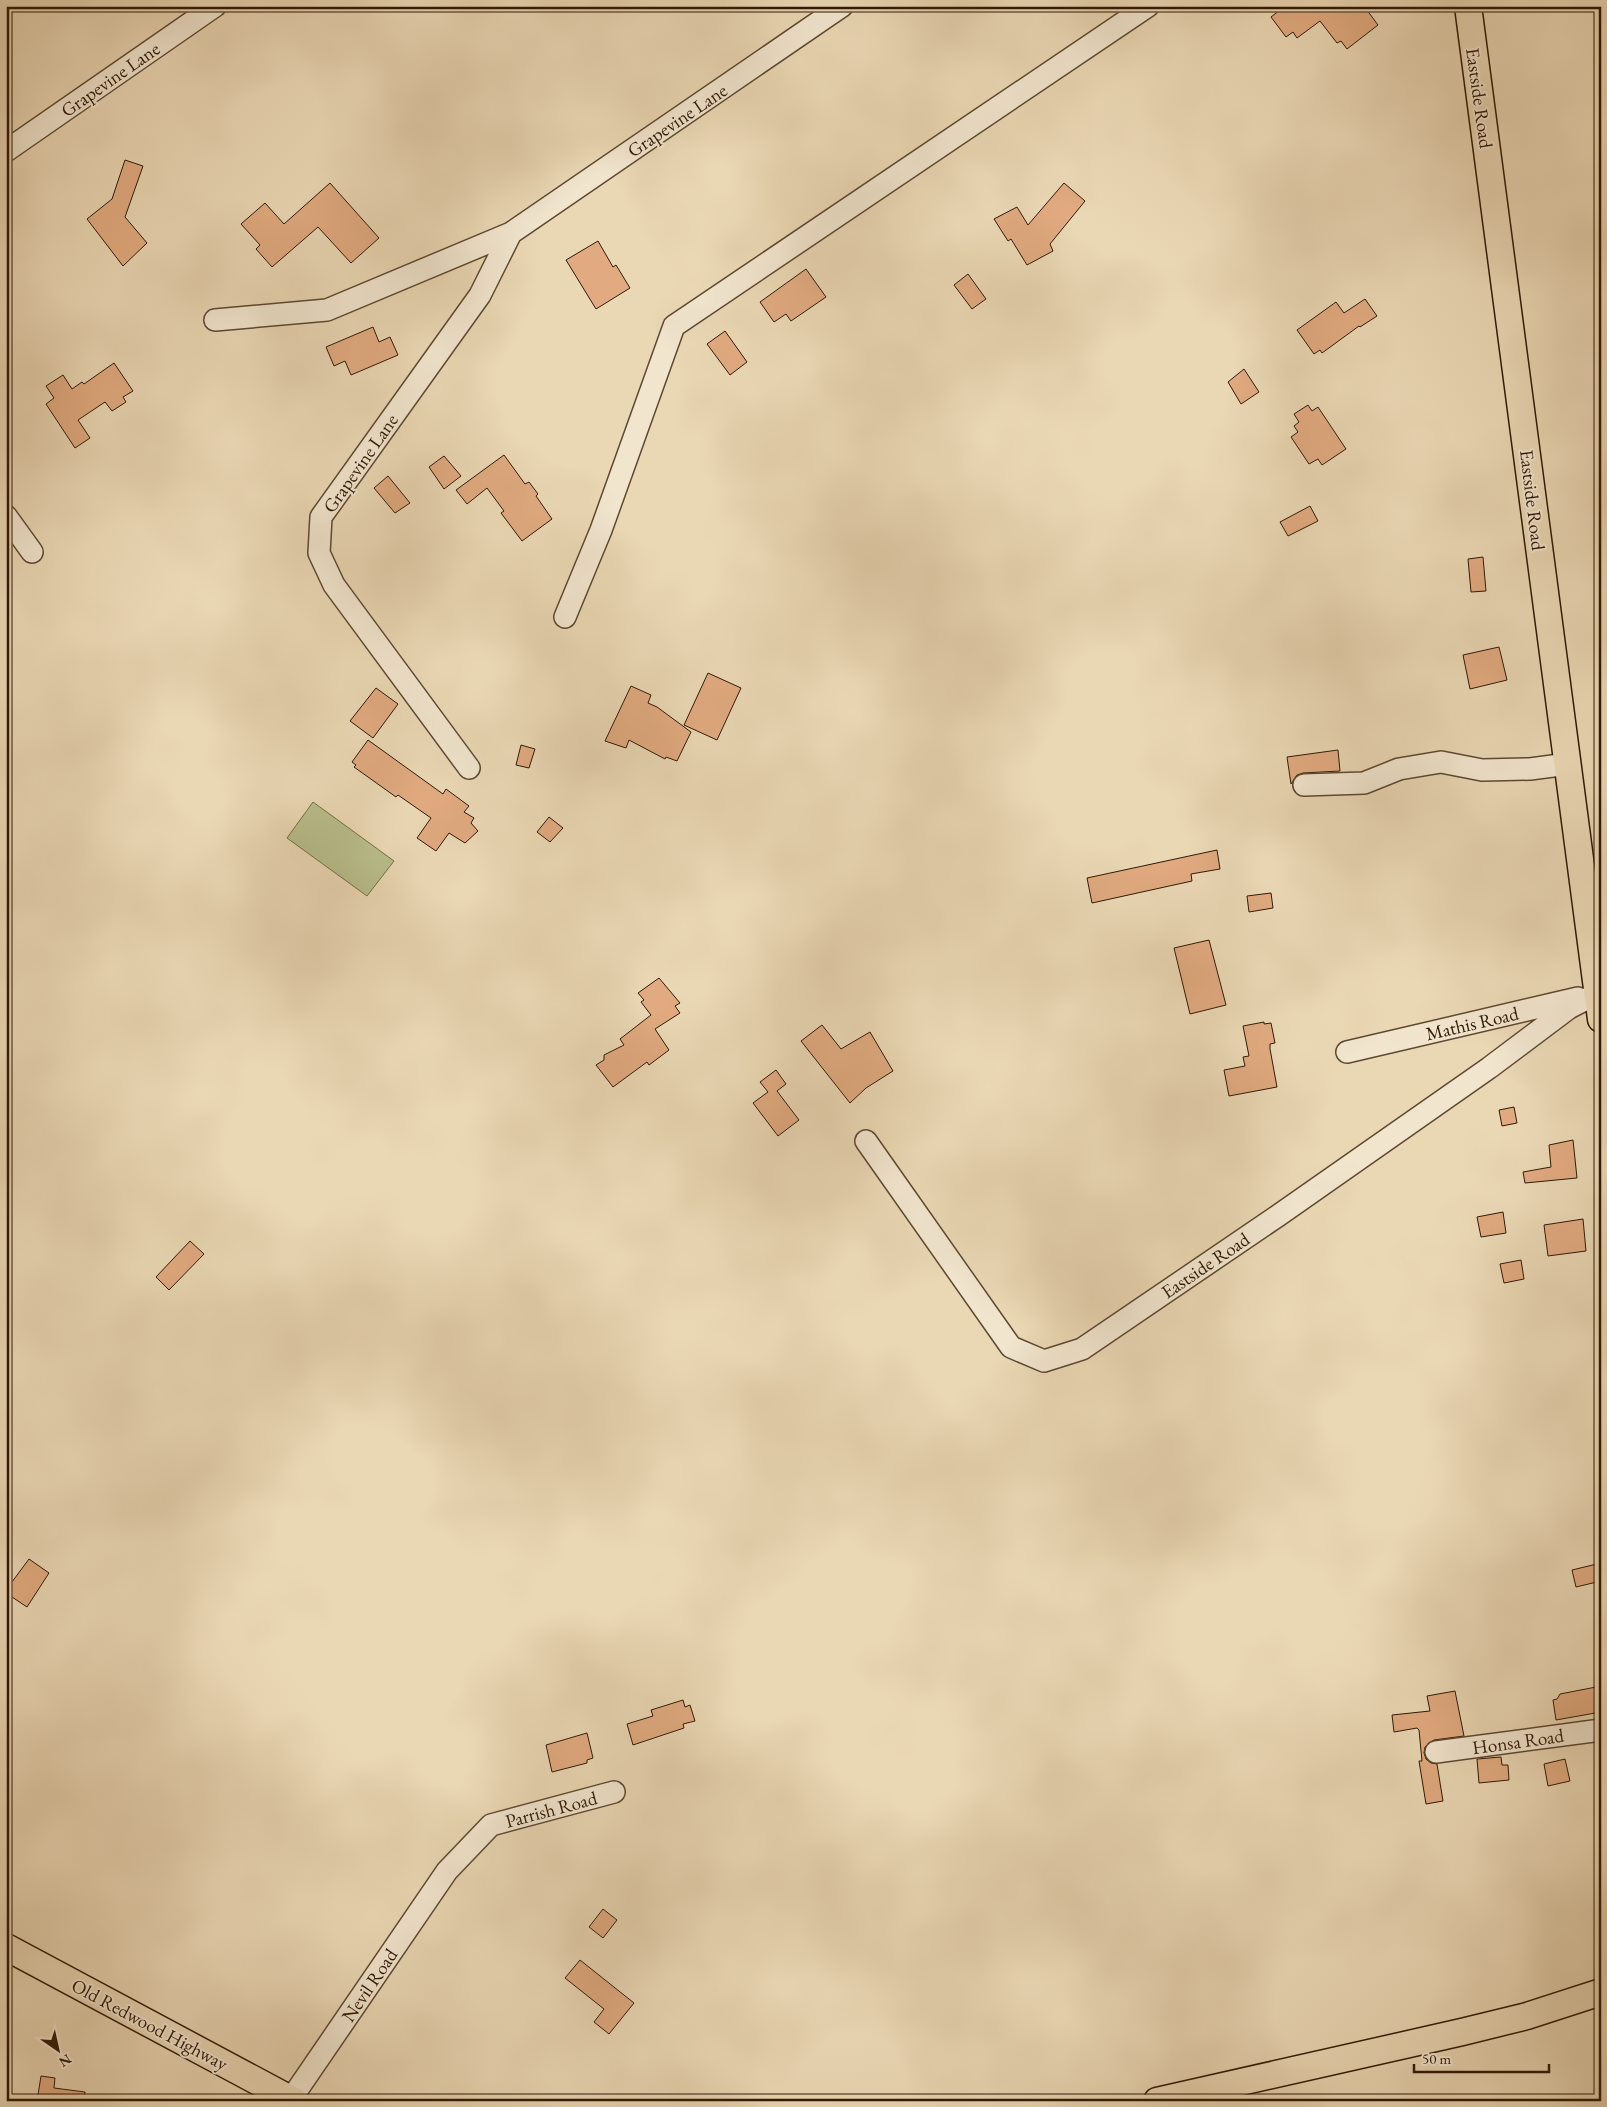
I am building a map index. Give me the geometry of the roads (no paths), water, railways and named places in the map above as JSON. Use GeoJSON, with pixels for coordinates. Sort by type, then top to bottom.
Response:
{"type":"FeatureCollection","features":[{"type":"Feature","properties":{"kind":"main road","name":"Eastside Road"},"geometry":{"type":"LineString","coordinates":[[1468,6],[1601,1019]]}},
{"type":"Feature","properties":{"kind":"main road","name":"Old Redwood Highway"},"geometry":{"type":"LineString","coordinates":[[6,1947],[293,2100]]}},
{"type":"Feature","properties":{"kind":"main road"},"geometry":{"type":"LineString","coordinates":[[1157,2101],[1205,2096],[1499,2023],[1601,1992]]}},
{"type":"Feature","properties":{"kind":"street","name":"Grapevine Lane"},"geometry":{"type":"LineString","coordinates":[[6,151],[214,6]]}},
{"type":"Feature","properties":{"kind":"street","name":"Grapevine Lane"},"geometry":{"type":"LineString","coordinates":[[215,320],[328,310],[511,233],[842,6]]}},
{"type":"Feature","properties":{"kind":"street"},"geometry":{"type":"LineString","coordinates":[[565,617],[601,530],[674,326],[1148,6]]}},
{"type":"Feature","properties":{"kind":"street","name":"Grapevine Lane"},"geometry":{"type":"LineString","coordinates":[[469,768],[334,585],[319,553],[321,517],[480,295],[511,233]]}},
{"type":"Feature","properties":{"kind":"street"},"geometry":{"type":"LineString","coordinates":[[6,516],[32,552]]}},
{"type":"Feature","properties":{"kind":"street"},"geometry":{"type":"LineString","coordinates":[[1304,785],[1364,782],[1400,769],[1441,762],[1482,770],[1530,769],[1568,764]]}},
{"type":"Feature","properties":{"kind":"street","name":"Mathis Road"},"geometry":{"type":"LineString","coordinates":[[1347,1052],[1598,993]]}},
{"type":"Feature","properties":{"kind":"street","name":"Eastside Road"},"geometry":{"type":"LineString","coordinates":[[866,1141],[1012,1347],[1044,1361],[1082,1349],[1279,1215],[1489,1068],[1570,1008],[1598,993]]}},
{"type":"Feature","properties":{"kind":"street","name":"Honsa Road"},"geometry":{"type":"LineString","coordinates":[[1436,1752],[1601,1730]]}},
{"type":"Feature","properties":{"kind":"street","name":"Parrish Road"},"geometry":{"type":"LineString","coordinates":[[447,1871],[491,1825],[614,1792]]}},
{"type":"Feature","properties":{"kind":"street","name":"Nevil Road"},"geometry":{"type":"LineString","coordinates":[[293,2100],[447,1871]]}}]}
